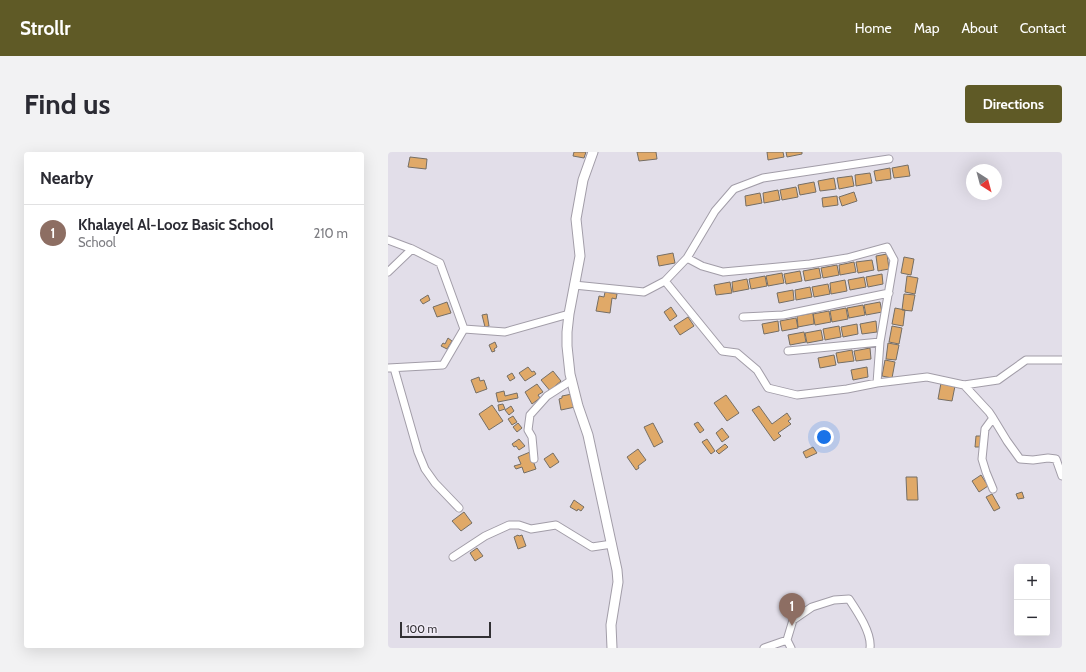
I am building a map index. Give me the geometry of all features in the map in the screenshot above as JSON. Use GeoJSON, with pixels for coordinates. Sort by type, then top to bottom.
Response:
{"type":"FeatureCollection","features":[{"type":"Feature","properties":{"kind":"street"},"geometry":{"type":"LineString","coordinates":[[593,152],[584,180],[576,219],[580,256],[569,314],[567,346],[572,380],[578,406],[588,435],[617,570],[618,582],[611,625],[612,648]]}},
{"type":"Feature","properties":{"kind":"street"},"geometry":{"type":"LineString","coordinates":[[574,285],[644,292],[665,281],[687,258],[715,211],[734,189],[763,178],[889,159]]}},
{"type":"Feature","properties":{"kind":"street"},"geometry":{"type":"LineString","coordinates":[[388,240],[412,249],[440,263],[464,329]]}},
{"type":"Feature","properties":{"kind":"street"},"geometry":{"type":"LineString","coordinates":[[687,258],[702,266],[723,272],[810,264],[840,259],[887,247],[894,260],[880,342],[877,383]]}},
{"type":"Feature","properties":{"kind":"street"},"geometry":{"type":"LineString","coordinates":[[388,272],[412,249]]}},
{"type":"Feature","properties":{"kind":"street"},"geometry":{"type":"LineString","coordinates":[[665,281],[722,351],[737,353],[757,370],[768,388],[797,395],[927,377],[964,386],[998,380],[1026,360],[1062,360]]}},
{"type":"Feature","properties":{"kind":"street"},"geometry":{"type":"LineString","coordinates":[[743,317],[783,315],[889,293]]}},
{"type":"Feature","properties":{"kind":"street"},"geometry":{"type":"LineString","coordinates":[[464,329],[505,332],[569,314]]}},
{"type":"Feature","properties":{"kind":"street"},"geometry":{"type":"LineString","coordinates":[[459,508],[434,483],[426,469],[418,452],[391,368],[443,365],[464,329]]}},
{"type":"Feature","properties":{"kind":"street"},"geometry":{"type":"LineString","coordinates":[[788,351],[880,342]]}},
{"type":"Feature","properties":{"kind":"street"},"geometry":{"type":"LineString","coordinates":[[534,459],[532,437],[528,430],[530,415],[547,396],[572,380]]}},
{"type":"Feature","properties":{"kind":"street"},"geometry":{"type":"LineString","coordinates":[[964,386],[989,412],[1020,459],[1033,460],[1048,458],[1056,460],[1062,476]]}},
{"type":"Feature","properties":{"kind":"street"},"geometry":{"type":"LineString","coordinates":[[993,418],[985,429],[982,459],[993,489]]}},
{"type":"Feature","properties":{"kind":"street"},"geometry":{"type":"LineString","coordinates":[[454,557],[486,536],[509,525],[519,525],[531,528],[556,525],[592,547],[612,544]]}},
{"type":"Feature","properties":{"kind":"street"},"geometry":{"type":"LineString","coordinates":[[791,648],[787,640],[793,620],[812,607],[834,600],[849,599],[859,614],[871,640],[870,648]]}},
{"type":"Feature","properties":{"kind":"street"},"geometry":{"type":"LineString","coordinates":[[764,648],[787,640]]}},
{"type":"Feature","properties":{"kind":"building"},"geometry":{"type":"Polygon","coordinates":[[[574,152],[586,152],[584,158],[573,156],[574,152]]]}},
{"type":"Feature","properties":{"kind":"building"},"geometry":{"type":"Polygon","coordinates":[[[637,152],[656,152],[657,159],[639,161],[637,152]]]}},
{"type":"Feature","properties":{"kind":"building"},"geometry":{"type":"Polygon","coordinates":[[[767,152],[783,152],[784,157],[768,160],[767,152]]]}},
{"type":"Feature","properties":{"kind":"building"},"geometry":{"type":"Polygon","coordinates":[[[786,152],[802,152],[802,154],[787,157],[786,152]]]}},
{"type":"Feature","properties":{"kind":"building"},"geometry":{"type":"Polygon","coordinates":[[[410,157],[427,159],[426,169],[408,167],[410,157]]]}},
{"type":"Feature","properties":{"kind":"building"},"geometry":{"type":"Polygon","coordinates":[[[908,165],[910,176],[894,178],[892,168],[908,165]]]}},
{"type":"Feature","properties":{"kind":"building"},"geometry":{"type":"Polygon","coordinates":[[[890,168],[891,179],[876,181],[874,171],[890,168]]]}},
{"type":"Feature","properties":{"kind":"building"},"geometry":{"type":"Polygon","coordinates":[[[870,173],[872,183],[856,186],[855,175],[870,173]]]}},
{"type":"Feature","properties":{"kind":"building"},"geometry":{"type":"Polygon","coordinates":[[[852,176],[854,186],[839,189],[837,178],[852,176]]]}},
{"type":"Feature","properties":{"kind":"building"},"geometry":{"type":"Polygon","coordinates":[[[834,178],[836,189],[820,191],[818,181],[834,178]]]}},
{"type":"Feature","properties":{"kind":"building"},"geometry":{"type":"Polygon","coordinates":[[[814,182],[816,192],[800,195],[798,185],[814,182]]]}},
{"type":"Feature","properties":{"kind":"building"},"geometry":{"type":"Polygon","coordinates":[[[796,187],[798,197],[782,200],[780,190],[796,187]]]}},
{"type":"Feature","properties":{"kind":"building"},"geometry":{"type":"Polygon","coordinates":[[[778,190],[780,200],[764,203],[763,193],[778,190]]]}},
{"type":"Feature","properties":{"kind":"building"},"geometry":{"type":"Polygon","coordinates":[[[854,192],[857,201],[842,206],[839,197],[854,192]]]}},
{"type":"Feature","properties":{"kind":"building"},"geometry":{"type":"Polygon","coordinates":[[[760,193],[762,203],[746,206],[745,196],[760,193]]]}},
{"type":"Feature","properties":{"kind":"building"},"geometry":{"type":"Polygon","coordinates":[[[837,196],[838,205],[823,207],[822,198],[837,196]]]}},
{"type":"Feature","properties":{"kind":"building"},"geometry":{"type":"Polygon","coordinates":[[[673,253],[675,263],[659,266],[657,256],[673,253]]]}},
{"type":"Feature","properties":{"kind":"building"},"geometry":{"type":"Polygon","coordinates":[[[887,254],[889,269],[878,271],[876,256],[887,254]]]}},
{"type":"Feature","properties":{"kind":"building"},"geometry":{"type":"Polygon","coordinates":[[[904,257],[914,259],[911,275],[901,273],[904,257]]]}},
{"type":"Feature","properties":{"kind":"building"},"geometry":{"type":"Polygon","coordinates":[[[872,260],[874,270],[858,273],[856,262],[872,260]]]}},
{"type":"Feature","properties":{"kind":"building"},"geometry":{"type":"Polygon","coordinates":[[[854,262],[856,272],[840,275],[839,265],[854,262]]]}},
{"type":"Feature","properties":{"kind":"building"},"geometry":{"type":"Polygon","coordinates":[[[837,265],[839,275],[823,278],[821,268],[837,265]]]}},
{"type":"Feature","properties":{"kind":"building"},"geometry":{"type":"Polygon","coordinates":[[[819,268],[821,278],[805,281],[803,271],[819,268]]]}},
{"type":"Feature","properties":{"kind":"building"},"geometry":{"type":"Polygon","coordinates":[[[800,271],[802,281],[786,284],[784,274],[800,271]]]}},
{"type":"Feature","properties":{"kind":"building"},"geometry":{"type":"Polygon","coordinates":[[[782,273],[784,283],[768,286],[766,276],[782,273]]]}},
{"type":"Feature","properties":{"kind":"building"},"geometry":{"type":"Polygon","coordinates":[[[882,274],[883,284],[868,287],[866,277],[882,274]]]}},
{"type":"Feature","properties":{"kind":"building"},"geometry":{"type":"Polygon","coordinates":[[[765,276],[767,286],[751,289],[749,279],[765,276]]]}},
{"type":"Feature","properties":{"kind":"building"},"geometry":{"type":"Polygon","coordinates":[[[907,276],[918,278],[915,294],[905,292],[907,276]]]}},
{"type":"Feature","properties":{"kind":"building"},"geometry":{"type":"Polygon","coordinates":[[[864,277],[866,287],[850,290],[848,280],[864,277]]]}},
{"type":"Feature","properties":{"kind":"building"},"geometry":{"type":"Polygon","coordinates":[[[747,279],[749,289],[733,292],[732,282],[747,279]]]}},
{"type":"Feature","properties":{"kind":"building"},"geometry":{"type":"Polygon","coordinates":[[[845,280],[847,291],[831,294],[830,283],[845,280]]]}},
{"type":"Feature","properties":{"kind":"building"},"geometry":{"type":"Polygon","coordinates":[[[730,282],[732,293],[716,295],[714,285],[730,282]]]}},
{"type":"Feature","properties":{"kind":"building"},"geometry":{"type":"Polygon","coordinates":[[[828,284],[830,294],[814,297],[812,287],[828,284]]]}},
{"type":"Feature","properties":{"kind":"building"},"geometry":{"type":"Polygon","coordinates":[[[810,287],[812,297],[796,300],[795,290],[810,287]]]}},
{"type":"Feature","properties":{"kind":"building"},"geometry":{"type":"Polygon","coordinates":[[[793,290],[794,300],[779,303],[777,293],[793,290]]]}},
{"type":"Feature","properties":{"kind":"building"},"geometry":{"type":"Polygon","coordinates":[[[605,292],[617,294],[616,299],[612,298],[610,313],[596,311],[599,296],[604,297],[605,292]]]}},
{"type":"Feature","properties":{"kind":"building"},"geometry":{"type":"Polygon","coordinates":[[[904,294],[915,295],[912,311],[902,310],[904,294]]]}},
{"type":"Feature","properties":{"kind":"building"},"geometry":{"type":"Polygon","coordinates":[[[428,295],[430,300],[423,304],[420,300],[428,295]]]}},
{"type":"Feature","properties":{"kind":"building"},"geometry":{"type":"Polygon","coordinates":[[[447,302],[451,313],[437,317],[433,307],[447,302]]]}},
{"type":"Feature","properties":{"kind":"building"},"geometry":{"type":"Polygon","coordinates":[[[880,302],[882,312],[866,315],[864,305],[880,302]]]}},
{"type":"Feature","properties":{"kind":"building"},"geometry":{"type":"Polygon","coordinates":[[[863,305],[865,315],[849,318],[847,308],[863,305]]]}},
{"type":"Feature","properties":{"kind":"building"},"geometry":{"type":"Polygon","coordinates":[[[671,307],[677,316],[670,321],[664,312],[671,307]]]}},
{"type":"Feature","properties":{"kind":"building"},"geometry":{"type":"Polygon","coordinates":[[[846,308],[848,319],[832,322],[830,311],[846,308]]]}},
{"type":"Feature","properties":{"kind":"building"},"geometry":{"type":"Polygon","coordinates":[[[895,308],[905,310],[903,326],[892,324],[895,308]]]}},
{"type":"Feature","properties":{"kind":"building"},"geometry":{"type":"Polygon","coordinates":[[[829,311],[831,322],[815,325],[813,314],[829,311]]]}},
{"type":"Feature","properties":{"kind":"building"},"geometry":{"type":"Polygon","coordinates":[[[813,313],[814,324],[798,327],[797,316],[813,313]]]}},
{"type":"Feature","properties":{"kind":"building"},"geometry":{"type":"Polygon","coordinates":[[[487,314],[489,326],[485,327],[482,315],[487,314]]]}},
{"type":"Feature","properties":{"kind":"building"},"geometry":{"type":"Polygon","coordinates":[[[688,317],[694,326],[680,335],[674,326],[688,317]]]}},
{"type":"Feature","properties":{"kind":"building"},"geometry":{"type":"Polygon","coordinates":[[[796,318],[798,328],[782,331],[780,321],[796,318]]]}},
{"type":"Feature","properties":{"kind":"building"},"geometry":{"type":"Polygon","coordinates":[[[778,321],[779,331],[764,334],[762,324],[778,321]]]}},
{"type":"Feature","properties":{"kind":"building"},"geometry":{"type":"Polygon","coordinates":[[[876,321],[877,332],[862,334],[860,324],[876,321]]]}},
{"type":"Feature","properties":{"kind":"building"},"geometry":{"type":"Polygon","coordinates":[[[857,324],[858,334],[843,337],[841,327],[857,324]]]}},
{"type":"Feature","properties":{"kind":"building"},"geometry":{"type":"Polygon","coordinates":[[[839,326],[841,337],[825,340],[823,329],[839,326]]]}},
{"type":"Feature","properties":{"kind":"building"},"geometry":{"type":"Polygon","coordinates":[[[892,326],[902,328],[899,344],[889,342],[892,326]]]}},
{"type":"Feature","properties":{"kind":"building"},"geometry":{"type":"Polygon","coordinates":[[[821,330],[823,340],[807,343],[805,333],[821,330]]]}},
{"type":"Feature","properties":{"kind":"building"},"geometry":{"type":"Polygon","coordinates":[[[804,332],[806,342],[790,345],[788,335],[804,332]]]}},
{"type":"Feature","properties":{"kind":"building"},"geometry":{"type":"Polygon","coordinates":[[[448,338],[452,341],[447,349],[441,346],[443,343],[445,344],[448,338]]]}},
{"type":"Feature","properties":{"kind":"building"},"geometry":{"type":"Polygon","coordinates":[[[495,342],[497,347],[494,349],[495,351],[492,352],[489,345],[495,342]]]}},
{"type":"Feature","properties":{"kind":"building"},"geometry":{"type":"Polygon","coordinates":[[[888,343],[899,345],[896,360],[886,359],[888,343]]]}},
{"type":"Feature","properties":{"kind":"building"},"geometry":{"type":"Polygon","coordinates":[[[870,348],[871,359],[856,361],[854,351],[870,348]]]}},
{"type":"Feature","properties":{"kind":"building"},"geometry":{"type":"Polygon","coordinates":[[[852,350],[854,361],[838,363],[836,353],[852,350]]]}},
{"type":"Feature","properties":{"kind":"building"},"geometry":{"type":"Polygon","coordinates":[[[834,355],[836,365],[820,368],[818,358],[834,355]]]}},
{"type":"Feature","properties":{"kind":"building"},"geometry":{"type":"Polygon","coordinates":[[[885,360],[895,362],[892,378],[882,376],[885,360]]]}},
{"type":"Feature","properties":{"kind":"building"},"geometry":{"type":"Polygon","coordinates":[[[528,367],[536,374],[525,381],[519,373],[528,367]]]}},
{"type":"Feature","properties":{"kind":"building"},"geometry":{"type":"Polygon","coordinates":[[[867,367],[868,377],[853,380],[851,370],[867,367]]]}},
{"type":"Feature","properties":{"kind":"building"},"geometry":{"type":"Polygon","coordinates":[[[553,371],[561,381],[555,386],[557,388],[551,392],[541,380],[553,371]]]}},
{"type":"Feature","properties":{"kind":"building"},"geometry":{"type":"Polygon","coordinates":[[[512,373],[515,378],[510,381],[507,376],[512,373]]]}},
{"type":"Feature","properties":{"kind":"building"},"geometry":{"type":"Polygon","coordinates":[[[479,377],[480,381],[484,380],[487,389],[476,393],[471,380],[479,377]]]}},
{"type":"Feature","properties":{"kind":"building"},"geometry":{"type":"Polygon","coordinates":[[[941,383],[955,386],[952,401],[938,399],[941,383]]]}},
{"type":"Feature","properties":{"kind":"building"},"geometry":{"type":"Polygon","coordinates":[[[537,384],[543,392],[538,395],[540,398],[532,404],[525,392],[537,384]]]}},
{"type":"Feature","properties":{"kind":"building"},"geometry":{"type":"Polygon","coordinates":[[[504,391],[505,396],[517,393],[518,398],[498,402],[496,393],[504,391]]]}},
{"type":"Feature","properties":{"kind":"building"},"geometry":{"type":"Polygon","coordinates":[[[572,394],[575,407],[561,410],[559,399],[562,398],[562,396],[572,394]]]}},
{"type":"Feature","properties":{"kind":"building"},"geometry":{"type":"Polygon","coordinates":[[[726,395],[739,413],[727,421],[714,403],[726,395]]]}},
{"type":"Feature","properties":{"kind":"building"},"geometry":{"type":"Polygon","coordinates":[[[503,404],[505,409],[499,411],[498,405],[503,404]]]}},
{"type":"Feature","properties":{"kind":"building"},"geometry":{"type":"Polygon","coordinates":[[[492,405],[503,421],[489,430],[479,414],[492,405]]]}},
{"type":"Feature","properties":{"kind":"building"},"geometry":{"type":"Polygon","coordinates":[[[511,406],[514,411],[509,415],[505,410],[511,406]]]}},
{"type":"Feature","properties":{"kind":"building"},"geometry":{"type":"Polygon","coordinates":[[[759,406],[772,424],[787,413],[791,419],[788,421],[791,424],[778,433],[781,436],[774,441],[752,410],[759,406]]]}},
{"type":"Feature","properties":{"kind":"building"},"geometry":{"type":"Polygon","coordinates":[[[513,416],[517,422],[512,425],[508,419],[513,416]]]}},
{"type":"Feature","properties":{"kind":"building"},"geometry":{"type":"Polygon","coordinates":[[[698,422],[704,430],[700,433],[694,424],[698,422]]]}},
{"type":"Feature","properties":{"kind":"building"},"geometry":{"type":"Polygon","coordinates":[[[518,423],[522,428],[517,432],[513,427],[518,423]]]}},
{"type":"Feature","properties":{"kind":"building"},"geometry":{"type":"Polygon","coordinates":[[[653,423],[663,442],[654,447],[644,427],[653,423]]]}},
{"type":"Feature","properties":{"kind":"building"},"geometry":{"type":"Polygon","coordinates":[[[722,428],[729,437],[722,442],[716,433],[722,428]]]}},
{"type":"Feature","properties":{"kind":"building"},"geometry":{"type":"Polygon","coordinates":[[[976,436],[981,436],[980,447],[975,447],[976,436]]]}},
{"type":"Feature","properties":{"kind":"building"},"geometry":{"type":"Polygon","coordinates":[[[519,439],[525,446],[519,450],[512,444],[519,439]]]}},
{"type":"Feature","properties":{"kind":"building"},"geometry":{"type":"Polygon","coordinates":[[[707,439],[715,451],[711,454],[702,442],[707,439]]]}},
{"type":"Feature","properties":{"kind":"building"},"geometry":{"type":"Polygon","coordinates":[[[725,444],[728,447],[719,454],[716,451],[725,444]]]}},
{"type":"Feature","properties":{"kind":"building"},"geometry":{"type":"Polygon","coordinates":[[[813,447],[817,453],[806,458],[803,452],[813,447]]]}},
{"type":"Feature","properties":{"kind":"building"},"geometry":{"type":"Polygon","coordinates":[[[638,449],[646,460],[638,466],[639,468],[636,470],[627,457],[638,449]]]}},
{"type":"Feature","properties":{"kind":"building"},"geometry":{"type":"Polygon","coordinates":[[[530,452],[536,469],[524,473],[522,467],[516,469],[514,466],[521,464],[518,457],[530,452]]]}},
{"type":"Feature","properties":{"kind":"building"},"geometry":{"type":"Polygon","coordinates":[[[553,453],[559,462],[550,468],[544,459],[553,453]]]}},
{"type":"Feature","properties":{"kind":"building"},"geometry":{"type":"Polygon","coordinates":[[[981,475],[988,486],[979,492],[972,481],[981,475]]]}},
{"type":"Feature","properties":{"kind":"building"},"geometry":{"type":"Polygon","coordinates":[[[906,477],[917,477],[918,500],[907,500],[906,477]]]}},
{"type":"Feature","properties":{"kind":"building"},"geometry":{"type":"Polygon","coordinates":[[[1022,492],[1024,498],[1018,499],[1016,494],[1022,492]]]}},
{"type":"Feature","properties":{"kind":"building"},"geometry":{"type":"Polygon","coordinates":[[[992,494],[1000,508],[994,511],[986,497],[992,494]]]}},
{"type":"Feature","properties":{"kind":"building"},"geometry":{"type":"Polygon","coordinates":[[[574,500],[584,507],[581,511],[578,509],[577,511],[570,507],[574,500]]]}},
{"type":"Feature","properties":{"kind":"building"},"geometry":{"type":"Polygon","coordinates":[[[464,512],[472,523],[461,531],[452,521],[464,512]]]}},
{"type":"Feature","properties":{"kind":"building"},"geometry":{"type":"Polygon","coordinates":[[[522,535],[526,546],[518,549],[514,537],[522,535]]]}},
{"type":"Feature","properties":{"kind":"building"},"geometry":{"type":"Polygon","coordinates":[[[477,548],[483,556],[475,561],[470,553],[477,548]]]}},
{"type":"Feature","properties":{"kind":"place","name":"Khalayel Al-Looz Basic School"},"geometry":{"type":"Point","coordinates":[792,626]}}]}
